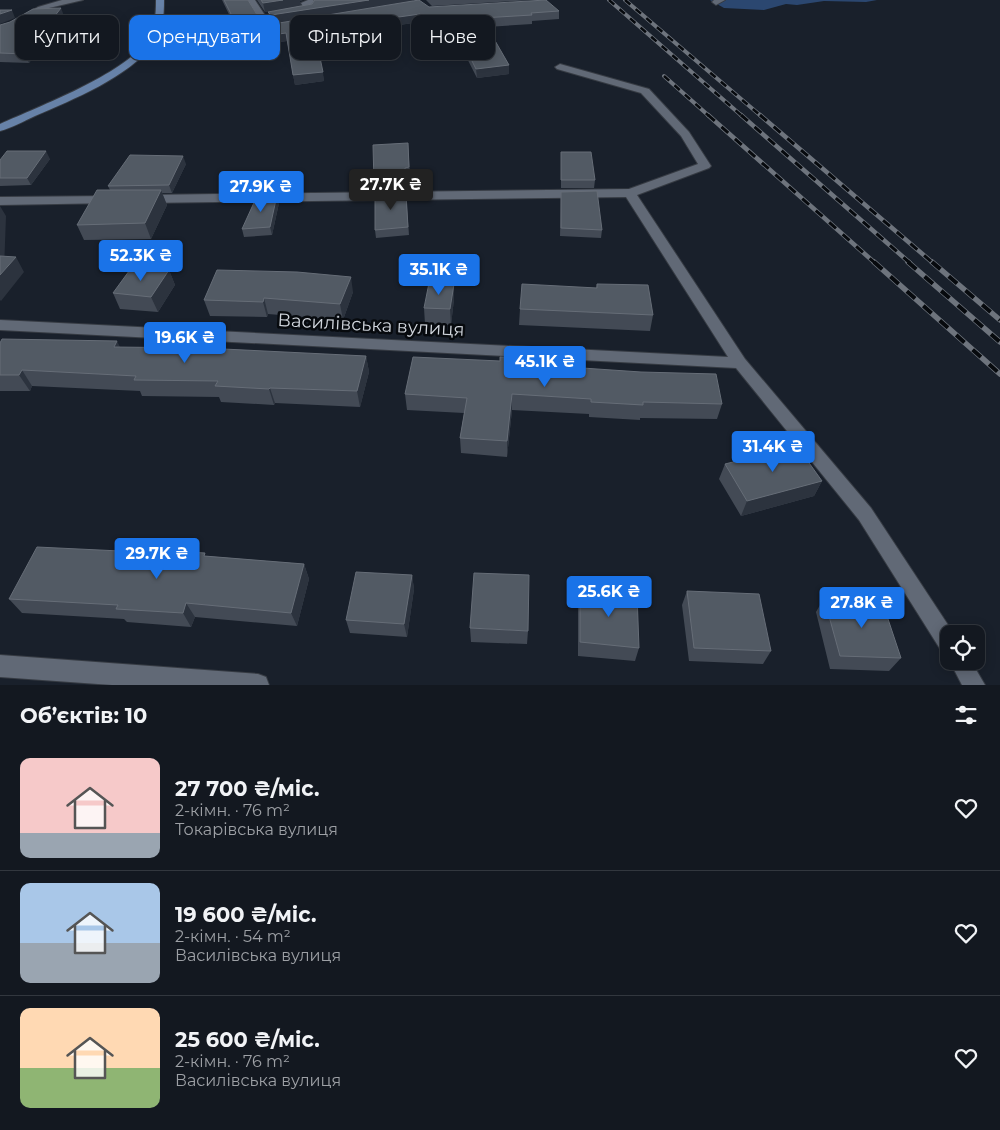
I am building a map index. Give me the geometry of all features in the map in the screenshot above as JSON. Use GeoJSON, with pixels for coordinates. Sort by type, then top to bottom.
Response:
{"type":"FeatureCollection","features":[{"type":"Feature","properties":{"kind":"main road"},"geometry":{"type":"LineString","coordinates":[[0,128],[103,79],[133,59],[150,43],[160,20],[160,0]]}},
{"type":"Feature","properties":{"kind":"street"},"geometry":{"type":"LineString","coordinates":[[0,29],[7,29],[35,11],[56,4],[79,0]]}},
{"type":"Feature","properties":{"kind":"street"},"geometry":{"type":"LineString","coordinates":[[251,0],[261,15]]}},
{"type":"Feature","properties":{"kind":"street"},"geometry":{"type":"LineString","coordinates":[[281,14],[310,9],[305,3],[322,0]]}},
{"type":"Feature","properties":{"kind":"street"},"geometry":{"type":"LineString","coordinates":[[280,27],[288,26]]}},
{"type":"Feature","properties":{"kind":"street"},"geometry":{"type":"LineString","coordinates":[[0,201],[630,193],[705,166],[685,134],[645,91],[560,67]]}},
{"type":"Feature","properties":{"kind":"street"},"geometry":{"type":"LineString","coordinates":[[630,193],[740,363],[865,514],[940,631]]}},
{"type":"Feature","properties":{"kind":"street","name":"Василівська вулиця"},"geometry":{"type":"LineString","coordinates":[[0,325],[740,363]]}},
{"type":"Feature","properties":{"kind":"street"},"geometry":{"type":"LineString","coordinates":[[0,666],[258,685]]}},
{"type":"Feature","properties":{"kind":"street"},"geometry":{"type":"LineString","coordinates":[[965,670],[974,685]]}},
{"type":"Feature","properties":{"kind":"shaded area"},"geometry":{"type":"Polygon","coordinates":[[[710,0],[877,0],[866,2],[824,1],[797,5],[786,4],[764,10],[724,8],[710,0]]]}},
{"type":"Feature","properties":{"kind":"building"},"geometry":{"type":"Polygon","coordinates":[[[224,0],[248,0],[257,15],[232,15],[224,0]]]}},
{"type":"Feature","properties":{"kind":"building"},"geometry":{"type":"Polygon","coordinates":[[[261,0],[283,0],[263,3],[261,0]]]}},
{"type":"Feature","properties":{"kind":"building"},"geometry":{"type":"Polygon","coordinates":[[[369,0],[271,15],[268,12],[312,4],[314,1],[369,0]]]}},
{"type":"Feature","properties":{"kind":"building"},"geometry":{"type":"Polygon","coordinates":[[[419,0],[429,7],[546,0],[559,11],[495,17],[495,15],[328,15],[419,0]]]}},
{"type":"Feature","properties":{"kind":"building"},"geometry":{"type":"Polygon","coordinates":[[[61,8],[56,15],[22,15],[33,9],[61,8]]]}},
{"type":"Feature","properties":{"kind":"building"},"geometry":{"type":"Polygon","coordinates":[[[0,10],[12,10],[0,14],[0,10]]]}},
{"type":"Feature","properties":{"kind":"building"},"geometry":{"type":"Polygon","coordinates":[[[15,19],[15,54],[0,53],[0,25],[15,19]]]}},
{"type":"Feature","properties":{"kind":"building"},"geometry":{"type":"Polygon","coordinates":[[[290,21],[290,57],[286,33],[280,34],[280,23],[290,21]]]}},
{"type":"Feature","properties":{"kind":"building"},"geometry":{"type":"Polygon","coordinates":[[[495,41],[509,65],[476,69],[472,60],[495,60],[495,41]]]}},
{"type":"Feature","properties":{"kind":"building"},"geometry":{"type":"Polygon","coordinates":[[[290,60],[320,60],[323,72],[293,75],[290,60]]]}},
{"type":"Feature","properties":{"kind":"building"},"geometry":{"type":"Polygon","coordinates":[[[408,143],[409,167],[405,168],[405,182],[374,183],[373,145],[408,143]]]}},
{"type":"Feature","properties":{"kind":"building"},"geometry":{"type":"Polygon","coordinates":[[[7,151],[46,151],[27,178],[0,178],[0,160],[7,151]]]}},
{"type":"Feature","properties":{"kind":"building"},"geometry":{"type":"Polygon","coordinates":[[[561,152],[591,152],[595,180],[561,180],[561,152]]]}},
{"type":"Feature","properties":{"kind":"building"},"geometry":{"type":"Polygon","coordinates":[[[130,155],[183,156],[169,185],[108,186],[130,155]]]}},
{"type":"Feature","properties":{"kind":"building"},"geometry":{"type":"Polygon","coordinates":[[[97,190],[161,190],[145,223],[77,225],[97,190]]]}},
{"type":"Feature","properties":{"kind":"building"},"geometry":{"type":"Polygon","coordinates":[[[597,191],[602,230],[561,228],[561,192],[597,191]]]}},
{"type":"Feature","properties":{"kind":"building"},"geometry":{"type":"Polygon","coordinates":[[[375,194],[406,194],[408,227],[375,230],[375,194]]]}},
{"type":"Feature","properties":{"kind":"building"},"geometry":{"type":"Polygon","coordinates":[[[277,195],[270,227],[242,229],[257,196],[277,195]]]}},
{"type":"Feature","properties":{"kind":"building"},"geometry":{"type":"Polygon","coordinates":[[[0,256],[16,257],[0,275],[0,256]]]}},
{"type":"Feature","properties":{"kind":"building"},"geometry":{"type":"Polygon","coordinates":[[[132,267],[169,270],[151,297],[113,293],[132,267]]]}},
{"type":"Feature","properties":{"kind":"building"},"geometry":{"type":"Polygon","coordinates":[[[217,270],[297,272],[351,277],[340,304],[264,298],[263,302],[204,300],[217,270]]]}},
{"type":"Feature","properties":{"kind":"building"},"geometry":{"type":"Polygon","coordinates":[[[429,283],[454,284],[450,309],[424,308],[429,283]]]}},
{"type":"Feature","properties":{"kind":"building"},"geometry":{"type":"Polygon","coordinates":[[[522,284],[597,288],[597,284],[648,285],[653,315],[520,309],[522,284]]]}},
{"type":"Feature","properties":{"kind":"building"},"geometry":{"type":"Polygon","coordinates":[[[2,339],[117,341],[114,347],[203,348],[366,356],[357,391],[269,389],[215,386],[218,381],[134,380],[136,376],[22,370],[19,375],[0,375],[0,343],[2,339]]]}},
{"type":"Feature","properties":{"kind":"building"},"geometry":{"type":"Polygon","coordinates":[[[413,357],[500,361],[500,357],[553,360],[553,366],[641,372],[716,374],[722,404],[643,402],[643,405],[591,402],[591,399],[512,394],[507,441],[460,438],[467,398],[405,394],[413,357]]]}},
{"type":"Feature","properties":{"kind":"building"},"geometry":{"type":"Polygon","coordinates":[[[797,446],[822,481],[747,501],[725,464],[797,446]]]}},
{"type":"Feature","properties":{"kind":"building"},"geometry":{"type":"Polygon","coordinates":[[[37,547],[141,552],[143,549],[205,553],[204,556],[304,564],[291,613],[186,603],[183,613],[116,609],[118,605],[9,599],[37,547]]]}},
{"type":"Feature","properties":{"kind":"building"},"geometry":{"type":"Polygon","coordinates":[[[356,572],[412,575],[404,624],[346,620],[356,572]]]}},
{"type":"Feature","properties":{"kind":"building"},"geometry":{"type":"Polygon","coordinates":[[[474,573],[529,575],[528,631],[470,628],[474,573]]]}},
{"type":"Feature","properties":{"kind":"building"},"geometry":{"type":"Polygon","coordinates":[[[580,589],[637,594],[639,648],[580,642],[580,589]]]}},
{"type":"Feature","properties":{"kind":"building"},"geometry":{"type":"Polygon","coordinates":[[[687,591],[759,594],[771,651],[694,648],[687,591]]]}},
{"type":"Feature","properties":{"kind":"building"},"geometry":{"type":"Polygon","coordinates":[[[824,598],[882,601],[901,658],[840,656],[824,598]]]}},
{"type":"Feature","properties":{"kind":"railway"},"geometry":{"type":"LineString","coordinates":[[609,0],[742,116]]}},
{"type":"Feature","properties":{"kind":"railway"},"geometry":{"type":"LineString","coordinates":[[625,0],[761,116]]}},
{"type":"Feature","properties":{"kind":"railway"},"geometry":{"type":"LineString","coordinates":[[664,76],[709,116]]}},
{"type":"Feature","properties":{"kind":"railway"},"geometry":{"type":"LineString","coordinates":[[708,115],[875,263]]}},
{"type":"Feature","properties":{"kind":"railway"},"geometry":{"type":"LineString","coordinates":[[741,115],[910,263]]}},
{"type":"Feature","properties":{"kind":"railway"},"geometry":{"type":"LineString","coordinates":[[760,115],[933,263]]}},
{"type":"Feature","properties":{"kind":"railway"},"geometry":{"type":"LineString","coordinates":[[874,262],[1000,374]]}},
{"type":"Feature","properties":{"kind":"railway"},"geometry":{"type":"LineString","coordinates":[[908,262],[1000,342]]}},
{"type":"Feature","properties":{"kind":"railway"},"geometry":{"type":"LineString","coordinates":[[932,262],[1000,320]]}}]}
